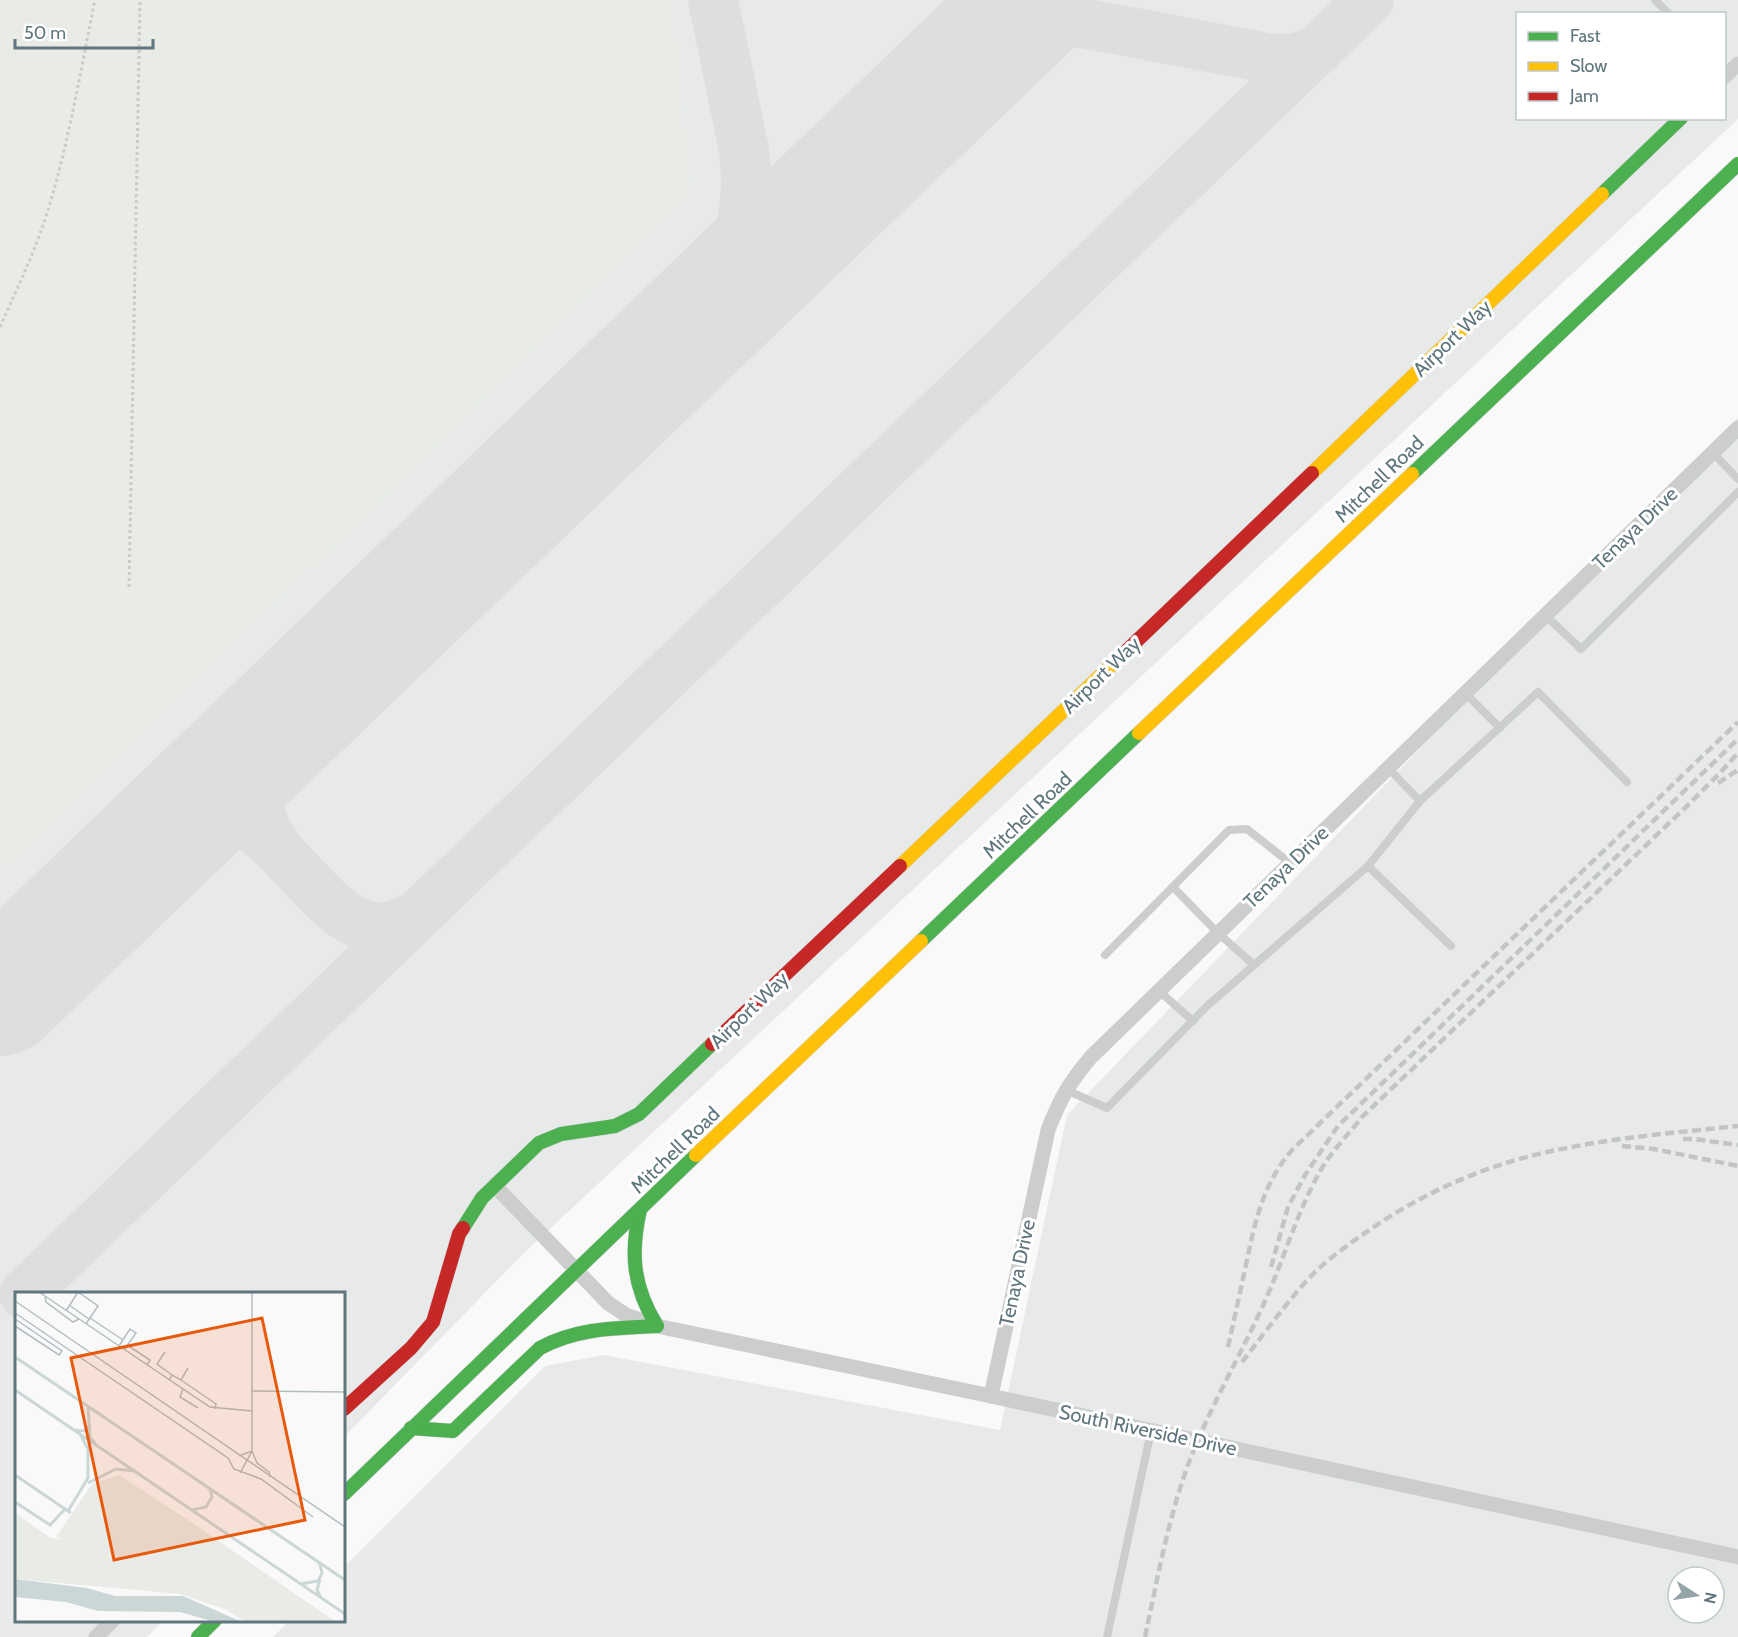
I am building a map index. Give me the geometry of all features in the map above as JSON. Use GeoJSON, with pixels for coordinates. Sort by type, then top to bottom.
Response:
{"type":"FeatureCollection","features":[{"type":"Feature","properties":{"kind":"main road","name":"Airport Way"},"geometry":{"type":"LineString","coordinates":[[345,1408],[411,1348],[433,1323],[459,1234],[482,1198],[539,1143],[561,1134],[615,1126],[639,1114],[1147,631],[1679,120]]}},
{"type":"Feature","properties":{"kind":"main road","name":"Mitchell Road"},"geometry":{"type":"LineString","coordinates":[[345,1493],[575,1270],[1738,164]]}},
{"type":"Feature","properties":{"kind":"main road"},"geometry":{"type":"LineString","coordinates":[[411,1428],[453,1431],[540,1348],[562,1336],[586,1331],[657,1326],[644,1305],[636,1280],[634,1246],[640,1210]]}},
{"type":"Feature","properties":{"kind":"main road"},"geometry":{"type":"LineString","coordinates":[[198,1637],[213,1622]]}},
{"type":"Feature","properties":{"kind":"street","name":"Tenaya Drive"},"geometry":{"type":"LineString","coordinates":[[991,1396],[1048,1130],[1059,1101],[1090,1057],[1738,428]]}},
{"type":"Feature","properties":{"kind":"street"},"geometry":{"type":"LineString","coordinates":[[495,1186],[575,1270]]}},
{"type":"Feature","properties":{"kind":"street","name":"South Riverside Drive"},"geometry":{"type":"LineString","coordinates":[[575,1270],[613,1307],[657,1326],[1738,1557]]}},
{"type":"Feature","properties":{"kind":"street"},"geometry":{"type":"LineString","coordinates":[[96,1637],[111,1622]]}},
{"type":"Feature","properties":{"kind":"lane"},"geometry":{"type":"LineString","coordinates":[[1655,0],[1667,12]]}},
{"type":"Feature","properties":{"kind":"lane"},"geometry":{"type":"LineString","coordinates":[[1713,453],[1738,479]]}},
{"type":"Feature","properties":{"kind":"lane"},"geometry":{"type":"LineString","coordinates":[[1545,615],[1581,649],[1738,492]]}},
{"type":"Feature","properties":{"kind":"lane"},"geometry":{"type":"LineString","coordinates":[[1066,1090],[1107,1108],[1193,1021],[1368,866],[1420,801],[1538,692],[1627,782]]}},
{"type":"Feature","properties":{"kind":"lane"},"geometry":{"type":"LineString","coordinates":[[1465,693],[1500,728]]}},
{"type":"Feature","properties":{"kind":"lane"},"geometry":{"type":"LineString","coordinates":[[1388,768],[1420,801]]}},
{"type":"Feature","properties":{"kind":"lane"},"geometry":{"type":"LineString","coordinates":[[1105,955],[1229,830],[1247,829],[1290,863]]}},
{"type":"Feature","properties":{"kind":"lane"},"geometry":{"type":"LineString","coordinates":[[1368,866],[1451,946]]}},
{"type":"Feature","properties":{"kind":"lane"},"geometry":{"type":"LineString","coordinates":[[1173,887],[1218,933],[1254,965]]}},
{"type":"Feature","properties":{"kind":"lane"},"geometry":{"type":"LineString","coordinates":[[1159,991],[1193,1021]]}},
{"type":"Feature","properties":{"kind":"lane"},"geometry":{"type":"LineString","coordinates":[[1107,1637],[1150,1431]]}},
{"type":"Feature","properties":{"kind":"path"},"geometry":{"type":"LineString","coordinates":[[0,327],[32,258],[49,206],[71,117],[94,0]]}},
{"type":"Feature","properties":{"kind":"path"},"geometry":{"type":"LineString","coordinates":[[129,587],[140,0]]}},
{"type":"Feature","properties":{"kind":"shaded area"},"geometry":{"type":"Polygon","coordinates":[[[0,0],[672,0],[691,193],[182,697],[0,872],[0,0]]]}},
{"type":"Feature","properties":{"kind":"shaded area"},"geometry":{"type":"Polygon","coordinates":[[[111,0],[1738,0],[1738,119],[524,1253],[345,1436],[345,1292],[15,1292],[15,1622],[162,1622],[147,1637],[0,1637],[0,688],[111,0]]]}},
{"type":"Feature","properties":{"kind":"shaded area"},"geometry":{"type":"Polygon","coordinates":[[[1738,418],[1738,1637],[273,1637],[288,1622],[345,1622],[345,1566],[545,1366],[604,1355],[1000,1430],[1067,1115],[1738,418]]]}},
{"type":"Feature","properties":{"kind":"taxiway"},"geometry":{"type":"LineString","coordinates":[[696,324],[710,304],[730,263],[738,242],[745,198],[744,150],[713,0]]}},
{"type":"Feature","properties":{"kind":"taxiway"},"geometry":{"type":"LineString","coordinates":[[26,1292],[1369,0]]}},
{"type":"Feature","properties":{"kind":"taxiway"},"geometry":{"type":"LineString","coordinates":[[970,61],[1009,34],[1022,28],[1050,22],[1083,23],[1272,59],[1295,58],[1317,51]]}},
{"type":"Feature","properties":{"kind":"taxiway"},"geometry":{"type":"LineString","coordinates":[[280,725],[268,745],[260,766],[257,789],[263,822],[277,847],[329,903],[355,922],[385,927],[401,923],[420,913]]}},
{"type":"Feature","properties":{"kind":"taxiway"},"geometry":{"type":"LineString","coordinates":[[166,834],[195,820],[210,817],[224,818],[251,828],[276,848]]}},
{"type":"Feature","properties":{"kind":"runway"},"geometry":{"type":"LineString","coordinates":[[0,994],[1034,0]]}},
{"type":"Feature","properties":{"kind":"railway"},"geometry":{"type":"LineString","coordinates":[[1228,1347],[1253,1233],[1262,1203],[1274,1175],[1293,1149],[1738,722]]}},
{"type":"Feature","properties":{"kind":"railway"},"geometry":{"type":"LineString","coordinates":[[1271,1267],[1288,1207],[1305,1175],[1338,1126],[1738,739]]}},
{"type":"Feature","properties":{"kind":"railway"},"geometry":{"type":"LineString","coordinates":[[1145,1637],[1167,1537],[1189,1464],[1206,1422],[1265,1301],[1303,1206],[1327,1160],[1362,1117],[1687,806],[1738,753]]}},
{"type":"Feature","properties":{"kind":"railway"},"geometry":{"type":"LineString","coordinates":[[1718,783],[1738,770]]}},
{"type":"Feature","properties":{"kind":"railway"},"geometry":{"type":"LineString","coordinates":[[1242,1362],[1292,1297],[1324,1264],[1387,1218],[1437,1190],[1509,1162],[1565,1148],[1738,1126]]}},
{"type":"Feature","properties":{"kind":"railway"},"geometry":{"type":"LineString","coordinates":[[1683,1139],[1738,1145]]}},
{"type":"Feature","properties":{"kind":"railway"},"geometry":{"type":"LineString","coordinates":[[1622,1146],[1654,1149],[1738,1166]]}},
{"type":"Feature","properties":{"kind":"traffic: fast"},"geometry":{"type":"LineString","coordinates":[[1602,194],[1679,120]]}},
{"type":"Feature","properties":{"kind":"traffic: fast"},"geometry":{"type":"LineString","coordinates":[[1412,474],[1738,164]]}},
{"type":"Feature","properties":{"kind":"traffic: fast"},"geometry":{"type":"LineString","coordinates":[[921,941],[1139,733]]}},
{"type":"Feature","properties":{"kind":"traffic: fast"},"geometry":{"type":"LineString","coordinates":[[463,1228],[482,1198],[539,1143],[561,1134],[615,1126],[639,1114],[712,1044]]}},
{"type":"Feature","properties":{"kind":"traffic: fast"},"geometry":{"type":"LineString","coordinates":[[345,1493],[696,1155]]}},
{"type":"Feature","properties":{"kind":"traffic: fast"},"geometry":{"type":"LineString","coordinates":[[640,1210],[635,1241],[638,1284],[657,1326]]}},
{"type":"Feature","properties":{"kind":"traffic: fast"},"geometry":{"type":"LineString","coordinates":[[411,1428],[453,1431],[540,1348],[554,1341],[597,1330],[657,1326]]}},
{"type":"Feature","properties":{"kind":"traffic: fast"},"geometry":{"type":"LineString","coordinates":[[198,1637],[213,1622]]}},
{"type":"Feature","properties":{"kind":"traffic: slow"},"geometry":{"type":"LineString","coordinates":[[1312,473],[1602,194]]}},
{"type":"Feature","properties":{"kind":"traffic: slow"},"geometry":{"type":"LineString","coordinates":[[1139,733],[1412,474]]}},
{"type":"Feature","properties":{"kind":"traffic: slow"},"geometry":{"type":"LineString","coordinates":[[900,866],[1120,657]]}},
{"type":"Feature","properties":{"kind":"traffic: slow"},"geometry":{"type":"LineString","coordinates":[[696,1155],[921,941]]}},
{"type":"Feature","properties":{"kind":"traffic: jam"},"geometry":{"type":"LineString","coordinates":[[1120,657],[1312,473]]}},
{"type":"Feature","properties":{"kind":"traffic: jam"},"geometry":{"type":"LineString","coordinates":[[712,1044],[900,866]]}},
{"type":"Feature","properties":{"kind":"traffic: jam"},"geometry":{"type":"LineString","coordinates":[[345,1408],[411,1348],[433,1322],[459,1234],[463,1228]]}}]}
